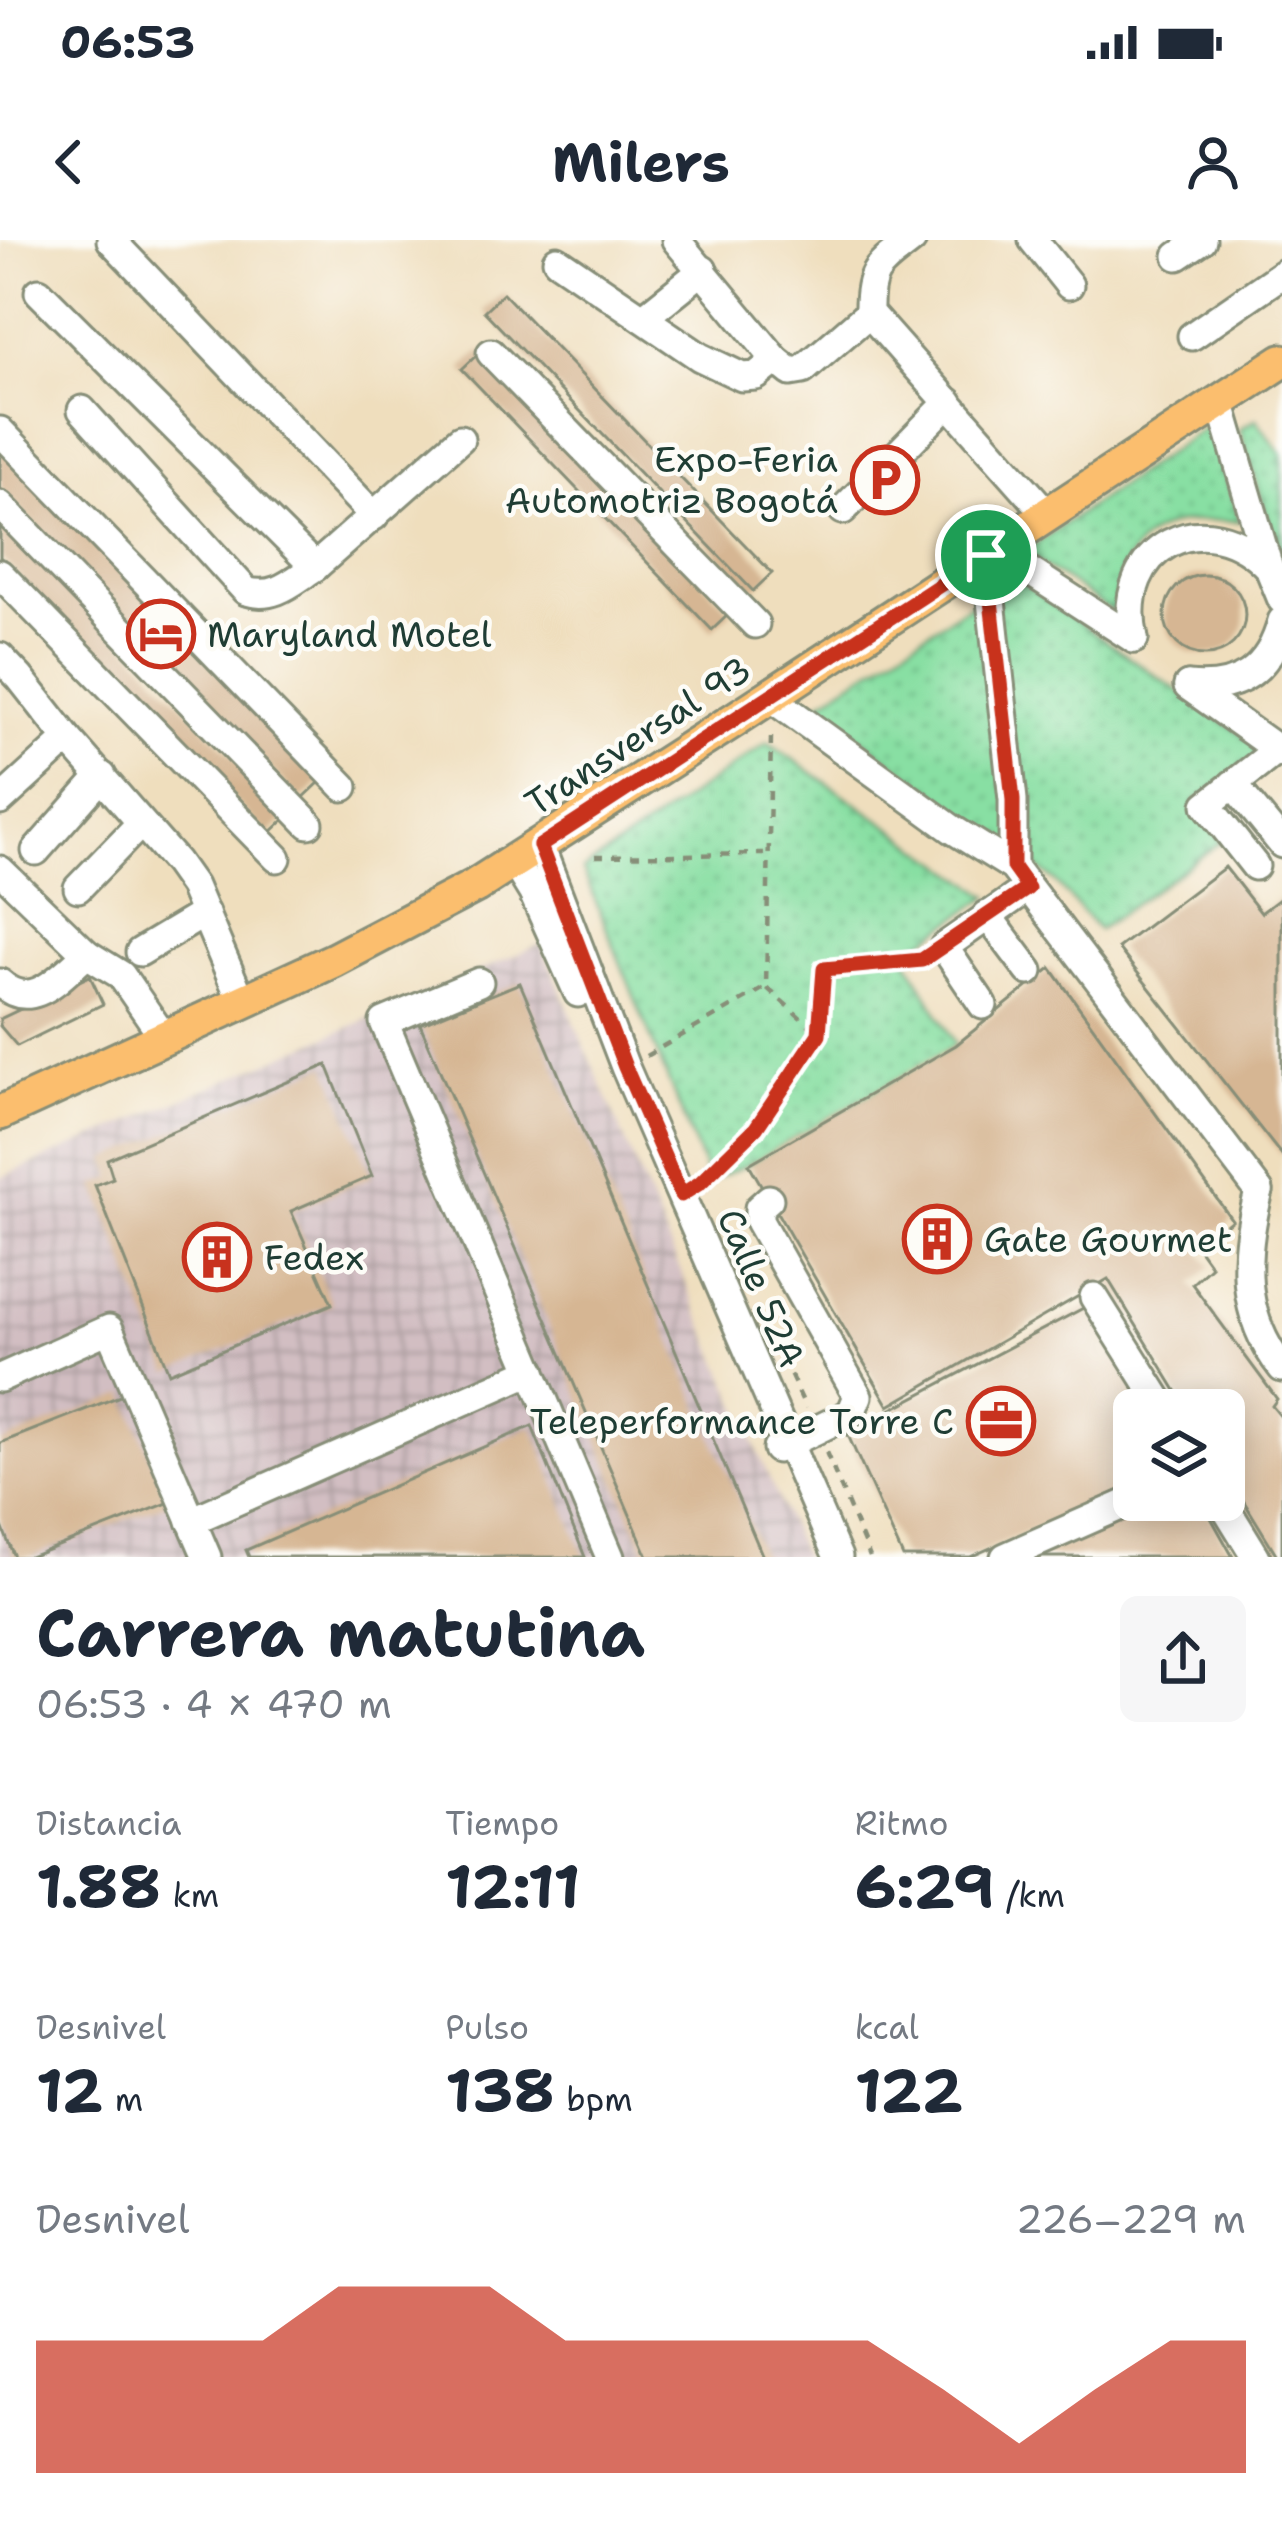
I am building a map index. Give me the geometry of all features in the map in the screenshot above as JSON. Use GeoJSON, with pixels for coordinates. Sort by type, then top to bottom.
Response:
{"type":"FeatureCollection","features":[{"type":"Feature","properties":{"kind":"main road","name":"Transversal 93"},"geometry":{"type":"LineString","coordinates":[[0,1113],[421,916],[527,854],[1282,361]]}},
{"type":"Feature","properties":{"kind":"street"},"geometry":{"type":"LineString","coordinates":[[112,240],[374,516]]}},
{"type":"Feature","properties":{"kind":"street"},"geometry":{"type":"LineString","coordinates":[[676,240],[790,372],[803,370],[869,314]]}},
{"type":"Feature","properties":{"kind":"street"},"geometry":{"type":"LineString","coordinates":[[912,240],[874,271],[869,314],[1048,514]]}},
{"type":"Feature","properties":{"kind":"street"},"geometry":{"type":"LineString","coordinates":[[1034,240],[1069,285]]}},
{"type":"Feature","properties":{"kind":"street"},"geometry":{"type":"LineString","coordinates":[[557,260],[700,357],[742,377],[756,376],[776,360]]}},
{"type":"Feature","properties":{"kind":"street"},"geometry":{"type":"LineString","coordinates":[[643,318],[703,270]]}},
{"type":"Feature","properties":{"kind":"street"},"geometry":{"type":"LineString","coordinates":[[1192,336],[1282,274]]}},
{"type":"Feature","properties":{"kind":"street"},"geometry":{"type":"LineString","coordinates":[[38,292],[315,567]]}},
{"type":"Feature","properties":{"kind":"street"},"geometry":{"type":"LineString","coordinates":[[490,353],[755,624]]}},
{"type":"Feature","properties":{"kind":"street"},"geometry":{"type":"LineString","coordinates":[[1220,401],[1282,600]]}},
{"type":"Feature","properties":{"kind":"street"},"geometry":{"type":"LineString","coordinates":[[843,511],[949,402]]}},
{"type":"Feature","properties":{"kind":"street"},"geometry":{"type":"LineString","coordinates":[[82,410],[246,591],[259,595],[276,592],[315,567],[460,439]]}},
{"type":"Feature","properties":{"kind":"street"},"geometry":{"type":"LineString","coordinates":[[0,431],[344,787]]}},
{"type":"Feature","properties":{"kind":"street"},"geometry":{"type":"LineString","coordinates":[[0,505],[309,824]]}},
{"type":"Feature","properties":{"kind":"street"},"geometry":{"type":"LineString","coordinates":[[990,552],[1134,640],[1130,596],[1151,557],[1169,544],[1190,536],[1234,540],[1254,551],[1269,568]]}},
{"type":"Feature","properties":{"kind":"street"},"geometry":{"type":"LineString","coordinates":[[983,1005],[944,947],[987,915],[1020,878],[990,552]]}},
{"type":"Feature","properties":{"kind":"street"},"geometry":{"type":"LineString","coordinates":[[0,574],[277,859]]}},
{"type":"Feature","properties":{"kind":"street"},"geometry":{"type":"LineString","coordinates":[[1255,866],[1207,805],[1280,752],[1188,686],[1210,688],[1250,674],[1276,642],[1282,621]]}},
{"type":"Feature","properties":{"kind":"street"},"geometry":{"type":"LineString","coordinates":[[0,657],[10,688],[102,776],[193,886],[242,1002]]}},
{"type":"Feature","properties":{"kind":"street"},"geometry":{"type":"LineString","coordinates":[[770,697],[1020,878],[1270,1189],[1249,1230],[1246,1285],[1265,1347],[1282,1368]]}},
{"type":"Feature","properties":{"kind":"street"},"geometry":{"type":"LineString","coordinates":[[0,802],[68,740]]}},
{"type":"Feature","properties":{"kind":"street"},"geometry":{"type":"LineString","coordinates":[[36,851],[102,776]]}},
{"type":"Feature","properties":{"kind":"street"},"geometry":{"type":"LineString","coordinates":[[1233,784],[1282,844]]}},
{"type":"Feature","properties":{"kind":"street"},"geometry":{"type":"LineString","coordinates":[[78,888],[140,823]]}},
{"type":"Feature","properties":{"kind":"street","name":"Calle 52A"},"geometry":{"type":"LineString","coordinates":[[527,854],[681,1195],[823,1557]]}},
{"type":"Feature","properties":{"kind":"street","name":"Calle 52A"},"geometry":{"type":"LineString","coordinates":[[527,854],[562,955],[783,1447],[838,1557]]}},
{"type":"Feature","properties":{"kind":"street"},"geometry":{"type":"LineString","coordinates":[[0,870],[97,961],[158,1042]]}},
{"type":"Feature","properties":{"kind":"street"},"geometry":{"type":"LineString","coordinates":[[140,952],[205,913]]}},
{"type":"Feature","properties":{"kind":"street"},"geometry":{"type":"LineString","coordinates":[[987,915],[1029,971]]}},
{"type":"Feature","properties":{"kind":"street"},"geometry":{"type":"LineString","coordinates":[[0,983],[22,997],[97,961]]}},
{"type":"Feature","properties":{"kind":"street"},"geometry":{"type":"LineString","coordinates":[[479,982],[384,1022],[610,1557]]}},
{"type":"Feature","properties":{"kind":"street"},"geometry":{"type":"LineString","coordinates":[[769,1199],[759,1208],[759,1221],[858,1396],[851,1413],[783,1447]]}},
{"type":"Feature","properties":{"kind":"street"},"geometry":{"type":"LineString","coordinates":[[1094,1297],[1152,1389]]}},
{"type":"Feature","properties":{"kind":"street"},"geometry":{"type":"LineString","coordinates":[[0,1378],[109,1329],[207,1557]]}},
{"type":"Feature","properties":{"kind":"street"},"geometry":{"type":"LineString","coordinates":[[191,1521],[532,1371]]}},
{"type":"Feature","properties":{"kind":"street"},"geometry":{"type":"LineString","coordinates":[[1005,1557],[1113,1508]]}},
{"type":"Feature","properties":{"kind":"street"},"geometry":{"type":"LineString","coordinates":[[1234,1521],[1256,1557]]}},
{"type":"Feature","properties":{"kind":"path"},"geometry":{"type":"LineString","coordinates":[[771,737],[766,987],[819,1034]]}},
{"type":"Feature","properties":{"kind":"path"},"geometry":{"type":"LineString","coordinates":[[596,856],[766,854]]}},
{"type":"Feature","properties":{"kind":"path"},"geometry":{"type":"LineString","coordinates":[[681,1195],[700,1183],[756,1128],[819,1034],[824,969],[922,960],[944,947]]}},
{"type":"Feature","properties":{"kind":"path"},"geometry":{"type":"LineString","coordinates":[[625,1067],[766,987]]}},
{"type":"Feature","properties":{"kind":"shaded area"},"geometry":{"type":"Polygon","coordinates":[[[541,944],[803,1557],[0,1557],[0,1178],[541,944]]]}},
{"type":"Feature","properties":{"kind":"green space"},"geometry":{"type":"Polygon","coordinates":[[[1256,419],[1282,454],[1282,563],[1240,429],[1256,419]]]}},
{"type":"Feature","properties":{"kind":"green space"},"geometry":{"type":"Polygon","coordinates":[[[1208,425],[1240,521],[1185,522],[1154,532],[1130,556],[1113,612],[1024,552],[1208,425]]]}},
{"type":"Feature","properties":{"kind":"green space"},"geometry":{"type":"Polygon","coordinates":[[[1012,577],[1266,751],[1194,802],[1222,841],[1098,930],[1054,880],[816,705],[1012,577]]]}},
{"type":"Feature","properties":{"kind":"green space"},"geometry":{"type":"Polygon","coordinates":[[[768,742],[989,896],[904,954],[956,1045],[749,1164],[709,1181],[583,870],[768,742]]]}},
{"type":"Feature","properties":{"kind":"building"},"geometry":{"type":"Polygon","coordinates":[[[503,293],[772,573],[753,591],[484,311],[503,293]]]}},
{"type":"Feature","properties":{"kind":"building"},"geometry":{"type":"Polygon","coordinates":[[[481,351],[731,612],[712,630],[462,369],[481,351]]]}},
{"type":"Feature","properties":{"kind":"building","name":"Maryland Motel"},"geometry":{"type":"Polygon","coordinates":[[[0,445],[322,780],[301,800],[0,488],[0,445]]]}},
{"type":"Feature","properties":{"kind":"building","name":"Maryland Motel"},"geometry":{"type":"Polygon","coordinates":[[[0,514],[289,815],[268,835],[0,557],[0,514]]]}},
{"type":"Feature","properties":{"kind":"building"},"geometry":{"type":"Polygon","coordinates":[[[1205,575],[1234,586],[1245,615],[1234,644],[1205,655],[1176,644],[1165,615],[1176,586],[1205,575]]]}},
{"type":"Feature","properties":{"kind":"building"},"geometry":{"type":"Polygon","coordinates":[[[1225,867],[1261,913],[1282,897],[1282,1156],[1118,948],[1225,867]]]}},
{"type":"Feature","properties":{"kind":"building"},"geometry":{"type":"Polygon","coordinates":[[[1051,968],[1232,1220],[1198,1248],[1211,1266],[1192,1284],[1277,1399],[1272,1406],[1282,1418],[1282,1557],[1245,1503],[1245,1389],[1175,1389],[1108,1279],[889,1406],[749,1164],[956,1045],[1051,968]]]}},
{"type":"Feature","properties":{"kind":"building"},"geometry":{"type":"Polygon","coordinates":[[[90,976],[103,1004],[17,1046],[0,1026],[0,1019],[90,976]]]}},
{"type":"Feature","properties":{"kind":"building"},"geometry":{"type":"Polygon","coordinates":[[[520,983],[763,1557],[648,1557],[420,1024],[520,983]]]}},
{"type":"Feature","properties":{"kind":"building","name":"Fedex"},"geometry":{"type":"Polygon","coordinates":[[[327,1065],[372,1176],[291,1211],[332,1304],[169,1373],[95,1185],[113,1178],[107,1159],[327,1065]]]}},
{"type":"Feature","properties":{"kind":"building","name":"Teleperformance Torre C"},"geometry":{"type":"Polygon","coordinates":[[[1091,1304],[1138,1389],[1113,1389],[1113,1493],[970,1557],[903,1557],[847,1433],[1091,1304]]]}},
{"type":"Feature","properties":{"kind":"building"},"geometry":{"type":"Polygon","coordinates":[[[125,1394],[168,1503],[30,1557],[14,1557],[0,1521],[0,1443],[125,1394]]]}},
{"type":"Feature","properties":{"kind":"building"},"geometry":{"type":"Polygon","coordinates":[[[532,1426],[585,1557],[249,1557],[246,1550],[532,1426]]]}},
{"type":"Feature","properties":{"kind":"building"},"geometry":{"type":"Polygon","coordinates":[[[1118,1521],[1213,1521],[1233,1557],[1036,1557],[1118,1521]]]}},
{"type":"Feature","properties":{"kind":"place","name":"Expo-Feria Automotriz Bogotá"},"geometry":{"type":"Point","coordinates":[885,480]}},
{"type":"Feature","properties":{"kind":"place","name":"Maryland Motel"},"geometry":{"type":"Point","coordinates":[161,634]}},
{"type":"Feature","properties":{"kind":"place","name":"Gate Gourmet"},"geometry":{"type":"Point","coordinates":[937,1239]}},
{"type":"Feature","properties":{"kind":"place","name":"Fedex"},"geometry":{"type":"Point","coordinates":[217,1257]}},
{"type":"Feature","properties":{"kind":"place","name":"Teleperformance Torre C"},"geometry":{"type":"Point","coordinates":[1001,1421]}},
{"type":"Feature","properties":{"kind":"route"},"geometry":{"type":"LineString","coordinates":[[986,555],[1013,800],[1013,867],[1028,888],[922,960],[824,969],[819,1034],[756,1128],[700,1183],[681,1195],[625,1067],[540,846],[986,555]]}}]}
